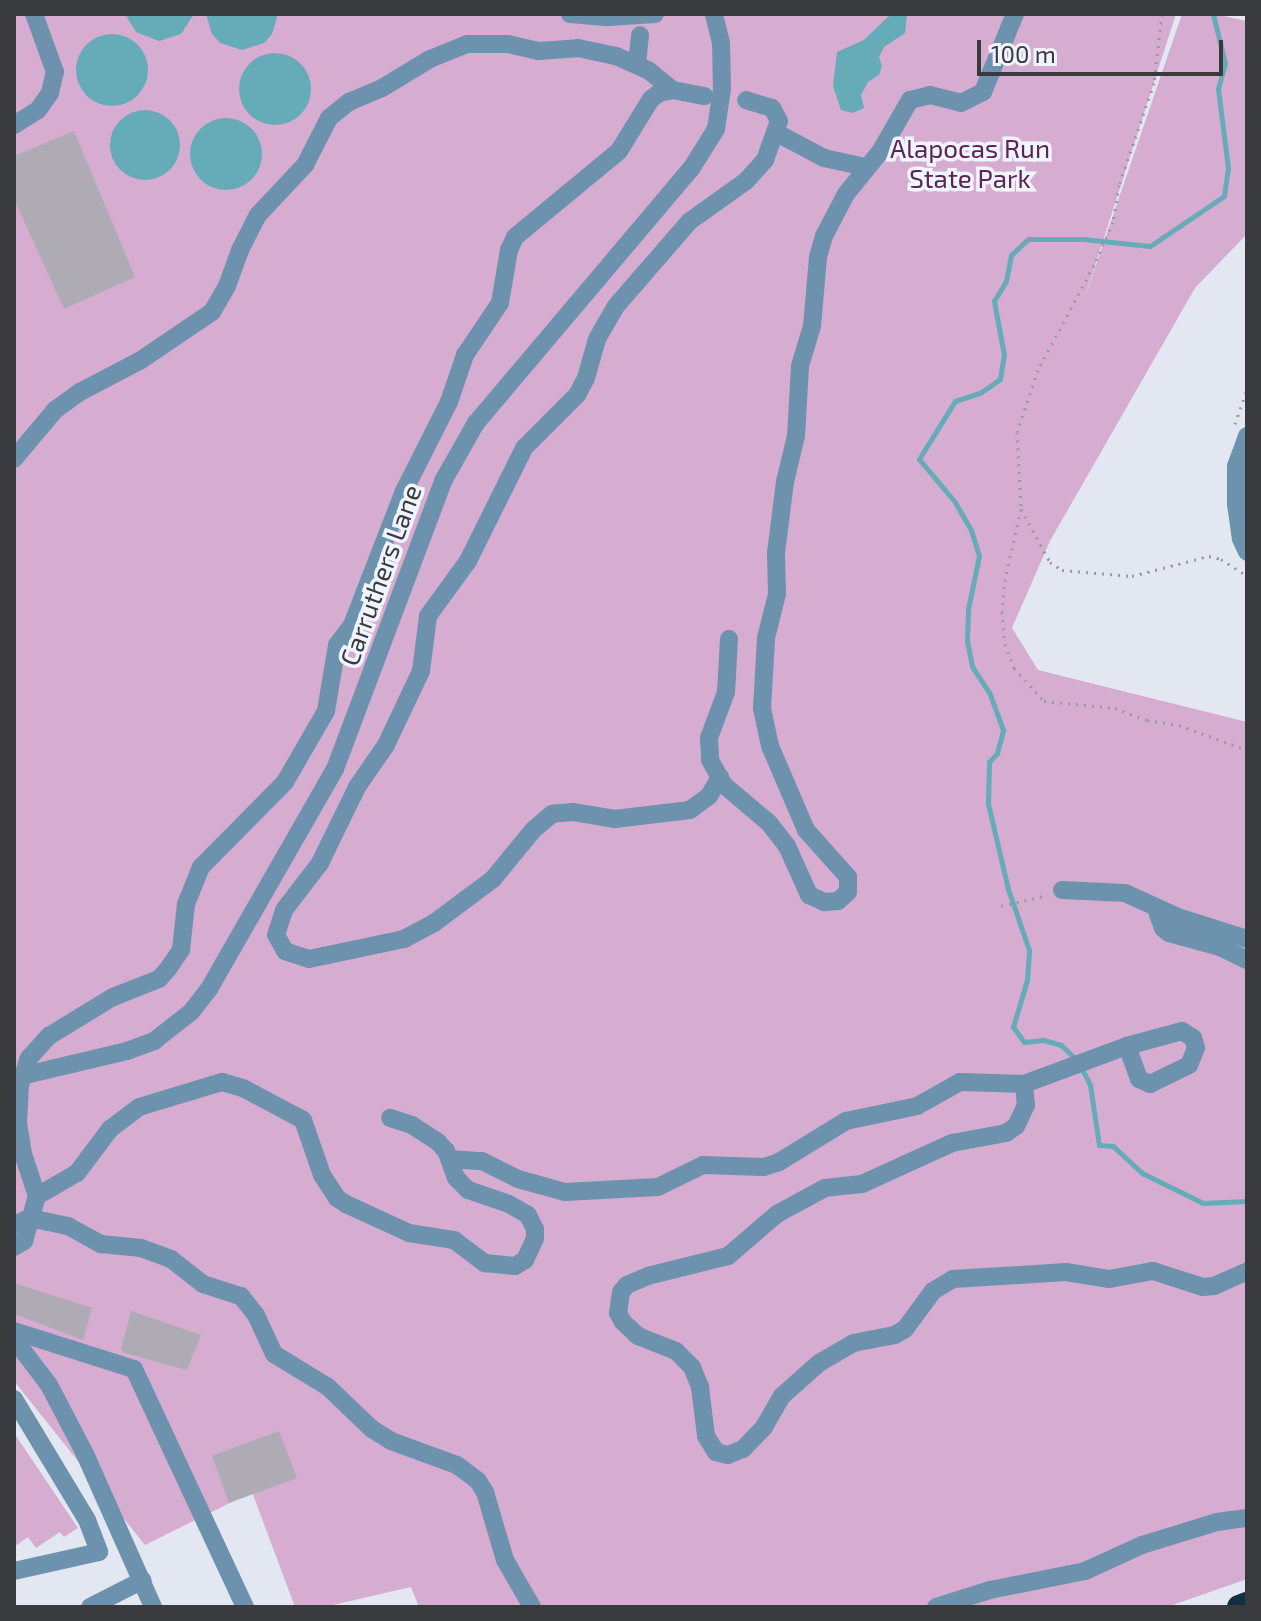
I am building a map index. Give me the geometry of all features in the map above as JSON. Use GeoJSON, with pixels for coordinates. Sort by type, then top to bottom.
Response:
{"type":"FeatureCollection","features":[{"type":"Feature","properties":{"kind":"highway"},"geometry":{"type":"LineString","coordinates":[[1239,1607],[1247,1604]]}},
{"type":"Feature","properties":{"kind":"street"},"geometry":{"type":"LineString","coordinates":[[14,125],[38,110],[50,93],[55,72],[34,14]]}},
{"type":"Feature","properties":{"kind":"street"},"geometry":{"type":"LineString","coordinates":[[570,14],[608,17],[655,14]]}},
{"type":"Feature","properties":{"kind":"street","name":"Carruthers Lane"},"geometry":{"type":"LineString","coordinates":[[18,1077],[127,1051],[154,1041],[191,1012],[209,989],[335,769],[443,481],[476,423],[691,169],[716,129],[722,89],[721,43],[714,14]]}},
{"type":"Feature","properties":{"kind":"street"},"geometry":{"type":"LineString","coordinates":[[729,639],[726,692],[707,750],[720,777],[778,835],[809,895],[831,903],[843,898],[850,885],[848,877],[806,830],[770,746],[762,708],[766,638],[777,594],[776,553],[785,482],[796,436],[800,366],[814,310],[818,257],[829,225],[865,167],[880,152],[910,100],[930,95],[961,103],[983,92],[1015,14]]}},
{"type":"Feature","properties":{"kind":"street"},"geometry":{"type":"LineString","coordinates":[[637,64],[640,35]]}},
{"type":"Feature","properties":{"kind":"street"},"geometry":{"type":"LineString","coordinates":[[14,459],[28,438],[55,410],[80,392],[141,360],[212,312],[227,286],[240,250],[258,215],[305,165],[329,118],[349,102],[382,88],[430,59],[467,44],[508,44],[539,51],[578,48],[637,64],[673,90],[704,96]]}},
{"type":"Feature","properties":{"kind":"street"},"geometry":{"type":"LineString","coordinates":[[37,1196],[19,1139],[18,1077],[36,1047],[49,1036],[113,997],[159,979],[176,960],[184,932],[186,904],[201,867],[285,782],[320,723],[330,699],[337,645],[352,625],[404,491],[449,402],[465,355],[500,303],[509,250],[515,237],[619,151],[651,99],[673,90]]}},
{"type":"Feature","properties":{"kind":"street"},"geometry":{"type":"LineString","coordinates":[[720,777],[709,796],[690,810],[615,819],[573,812],[552,814],[534,829],[493,879],[434,923],[404,939],[309,959],[285,951],[276,935],[284,910],[320,863],[357,787],[386,745],[421,671],[428,616],[468,561],[524,448],[577,395],[586,378],[597,339],[616,306],[690,221],[755,173],[765,160],[779,121],[772,108],[746,100]]}},
{"type":"Feature","properties":{"kind":"street"},"geometry":{"type":"LineString","coordinates":[[775,132],[824,158],[865,167]]}},
{"type":"Feature","properties":{"kind":"street"},"geometry":{"type":"LineString","coordinates":[[1247,436],[1236,466],[1236,479],[1241,539],[1247,552]]}},
{"type":"Feature","properties":{"kind":"street"},"geometry":{"type":"LineString","coordinates":[[1062,890],[1125,893],[1156,908],[1247,939]]}},
{"type":"Feature","properties":{"kind":"street"},"geometry":{"type":"LineString","coordinates":[[1156,908],[1163,928],[1169,933],[1220,947],[1247,960]]}},
{"type":"Feature","properties":{"kind":"street"},"geometry":{"type":"LineString","coordinates":[[450,1159],[482,1161],[518,1179],[565,1192],[658,1187],[703,1165],[764,1167],[779,1162],[846,1121],[917,1106],[960,1082],[1024,1084],[1127,1046]]}},
{"type":"Feature","properties":{"kind":"street"},"geometry":{"type":"LineString","coordinates":[[14,1247],[24,1241],[22,1221],[37,1196],[77,1173],[110,1129],[139,1107],[222,1082],[243,1088],[303,1120],[314,1142],[322,1175],[337,1198],[346,1204],[409,1233],[454,1240],[485,1263],[508,1266],[520,1263],[534,1245],[535,1229],[531,1220],[520,1209],[463,1187],[442,1146],[420,1128],[390,1118]]}},
{"type":"Feature","properties":{"kind":"street"},"geometry":{"type":"LineString","coordinates":[[1024,1084],[1026,1105],[1016,1126],[1006,1133],[980,1141],[952,1143],[862,1184],[825,1188],[777,1214],[728,1256],[648,1276],[627,1285],[621,1292],[618,1313],[623,1322],[638,1336],[676,1351],[692,1367],[700,1387],[706,1436],[716,1452],[728,1455],[743,1449],[764,1427],[782,1396],[819,1363],[853,1343],[895,1335],[905,1329],[933,1291],[953,1279],[1066,1272],[1109,1279],[1153,1271],[1203,1287],[1214,1286],[1247,1271]]}},
{"type":"Feature","properties":{"kind":"street"},"geometry":{"type":"LineString","coordinates":[[22,1221],[68,1226],[101,1244],[149,1251],[171,1259],[203,1284],[241,1296],[256,1315],[274,1354],[328,1387],[357,1418],[391,1441],[469,1472],[485,1492],[505,1560],[532,1607]]}},
{"type":"Feature","properties":{"kind":"street"},"geometry":{"type":"LineString","coordinates":[[14,1331],[134,1369],[245,1607]]}},
{"type":"Feature","properties":{"kind":"street"},"geometry":{"type":"LineString","coordinates":[[14,1339],[49,1385],[128,1547],[153,1607]]}},
{"type":"Feature","properties":{"kind":"street"},"geometry":{"type":"LineString","coordinates":[[14,1399],[80,1507],[99,1552]]}},
{"type":"Feature","properties":{"kind":"street"},"geometry":{"type":"LineString","coordinates":[[936,1607],[990,1590],[1085,1571],[1142,1545],[1217,1522],[1247,1518]]}},
{"type":"Feature","properties":{"kind":"street"},"geometry":{"type":"LineString","coordinates":[[14,1571],[128,1547]]}},
{"type":"Feature","properties":{"kind":"street"},"geometry":{"type":"LineString","coordinates":[[90,1607],[143,1580]]}},
{"type":"Feature","properties":{"kind":"path"},"geometry":{"type":"LineString","coordinates":[[1162,14],[1154,83],[1119,185],[1109,231],[1038,370],[1017,432],[1021,509],[1005,579],[1002,612],[1005,644],[1014,668],[1044,701],[1115,708],[1147,720],[1179,725],[1247,750]]}},
{"type":"Feature","properties":{"kind":"path"},"geometry":{"type":"LineString","coordinates":[[1021,509],[1050,562],[1062,570],[1132,576],[1209,556],[1221,559],[1247,576]]}},
{"type":"Feature","properties":{"kind":"path"},"geometry":{"type":"LineString","coordinates":[[1001,906],[1027,901]]}},
{"type":"Feature","properties":{"kind":"green space","name":"Alapocas Run State Park"},"geometry":{"type":"Polygon","coordinates":[[[14,14],[1176,14],[1083,303],[1182,14],[1214,14],[1247,21],[1247,234],[1195,288],[1050,541],[1012,628],[1038,670],[1247,722],[1247,1579],[1167,1607],[419,1607],[411,1587],[324,1607],[295,1607],[252,1492],[145,1545],[14,1381],[14,14]]]}},
{"type":"Feature","properties":{"kind":"green space"},"geometry":{"type":"Polygon","coordinates":[[[14,1433],[78,1528],[64,1537],[60,1532],[36,1548],[28,1537],[14,1547],[14,1433]]]}},
{"type":"Feature","properties":{"kind":"water"},"geometry":{"type":"Polygon","coordinates":[[[125,14],[194,14],[181,34],[159,41],[136,32],[125,14]]]}},
{"type":"Feature","properties":{"kind":"water"},"geometry":{"type":"Polygon","coordinates":[[[206,14],[278,14],[272,34],[264,43],[242,50],[220,43],[212,34],[206,14]]]}},
{"type":"Feature","properties":{"kind":"water"},"geometry":{"type":"Polygon","coordinates":[[[891,14],[907,14],[905,33],[884,47],[879,57],[882,66],[879,75],[868,82],[861,95],[864,108],[853,113],[841,110],[833,86],[837,52],[864,40],[891,14]]]}},
{"type":"Feature","properties":{"kind":"water"},"geometry":{"type":"Polygon","coordinates":[[[112,34],[132,40],[142,50],[148,70],[142,90],[132,100],[112,106],[92,100],[82,90],[76,70],[82,50],[92,40],[112,34]]]}},
{"type":"Feature","properties":{"kind":"water"},"geometry":{"type":"Polygon","coordinates":[[[275,53],[295,59],[305,69],[311,89],[305,109],[295,119],[275,125],[255,119],[245,109],[239,89],[245,69],[255,59],[275,53]]]}},
{"type":"Feature","properties":{"kind":"water"},"geometry":{"type":"Polygon","coordinates":[[[145,110],[170,120],[180,145],[170,170],[145,180],[120,170],[110,145],[120,120],[145,110]]]}},
{"type":"Feature","properties":{"kind":"water"},"geometry":{"type":"Polygon","coordinates":[[[226,118],[246,124],[256,134],[262,154],[256,174],[246,184],[226,190],[206,184],[196,174],[190,154],[196,134],[206,124],[226,118]]]}},
{"type":"Feature","properties":{"kind":"building"},"geometry":{"type":"Polygon","coordinates":[[[74,131],[135,277],[64,309],[14,199],[14,156],[74,131]]]}},
{"type":"Feature","properties":{"kind":"building"},"geometry":{"type":"Polygon","coordinates":[[[14,1283],[92,1308],[83,1340],[14,1314],[14,1283]]]}},
{"type":"Feature","properties":{"kind":"building"},"geometry":{"type":"Polygon","coordinates":[[[131,1311],[201,1335],[187,1370],[124,1353],[121,1349],[131,1311]]]}},
{"type":"Feature","properties":{"kind":"building"},"geometry":{"type":"Polygon","coordinates":[[[279,1431],[297,1478],[229,1503],[212,1456],[279,1431]]]}},
{"type":"Feature","properties":{"kind":"waterway"},"geometry":{"type":"LineString","coordinates":[[1077,1060],[1061,1045],[1043,1040],[1024,1042],[1013,1027],[1027,980],[1029,950],[1008,889],[988,804],[989,762],[997,753],[1003,730],[990,694],[972,666],[967,640],[968,609],[979,556],[971,530],[955,502],[919,459],[955,401],[980,393],[1000,379],[1004,355],[994,301],[1006,281],[1011,255],[1028,239],[1083,239],[1150,246],[1224,196],[1228,168],[1218,89],[1225,63],[1213,14]]}},
{"type":"Feature","properties":{"kind":"waterway"},"geometry":{"type":"LineString","coordinates":[[1082,1069],[1090,1085],[1099,1145],[1113,1146],[1142,1173],[1203,1203],[1247,1201]]}}]}
